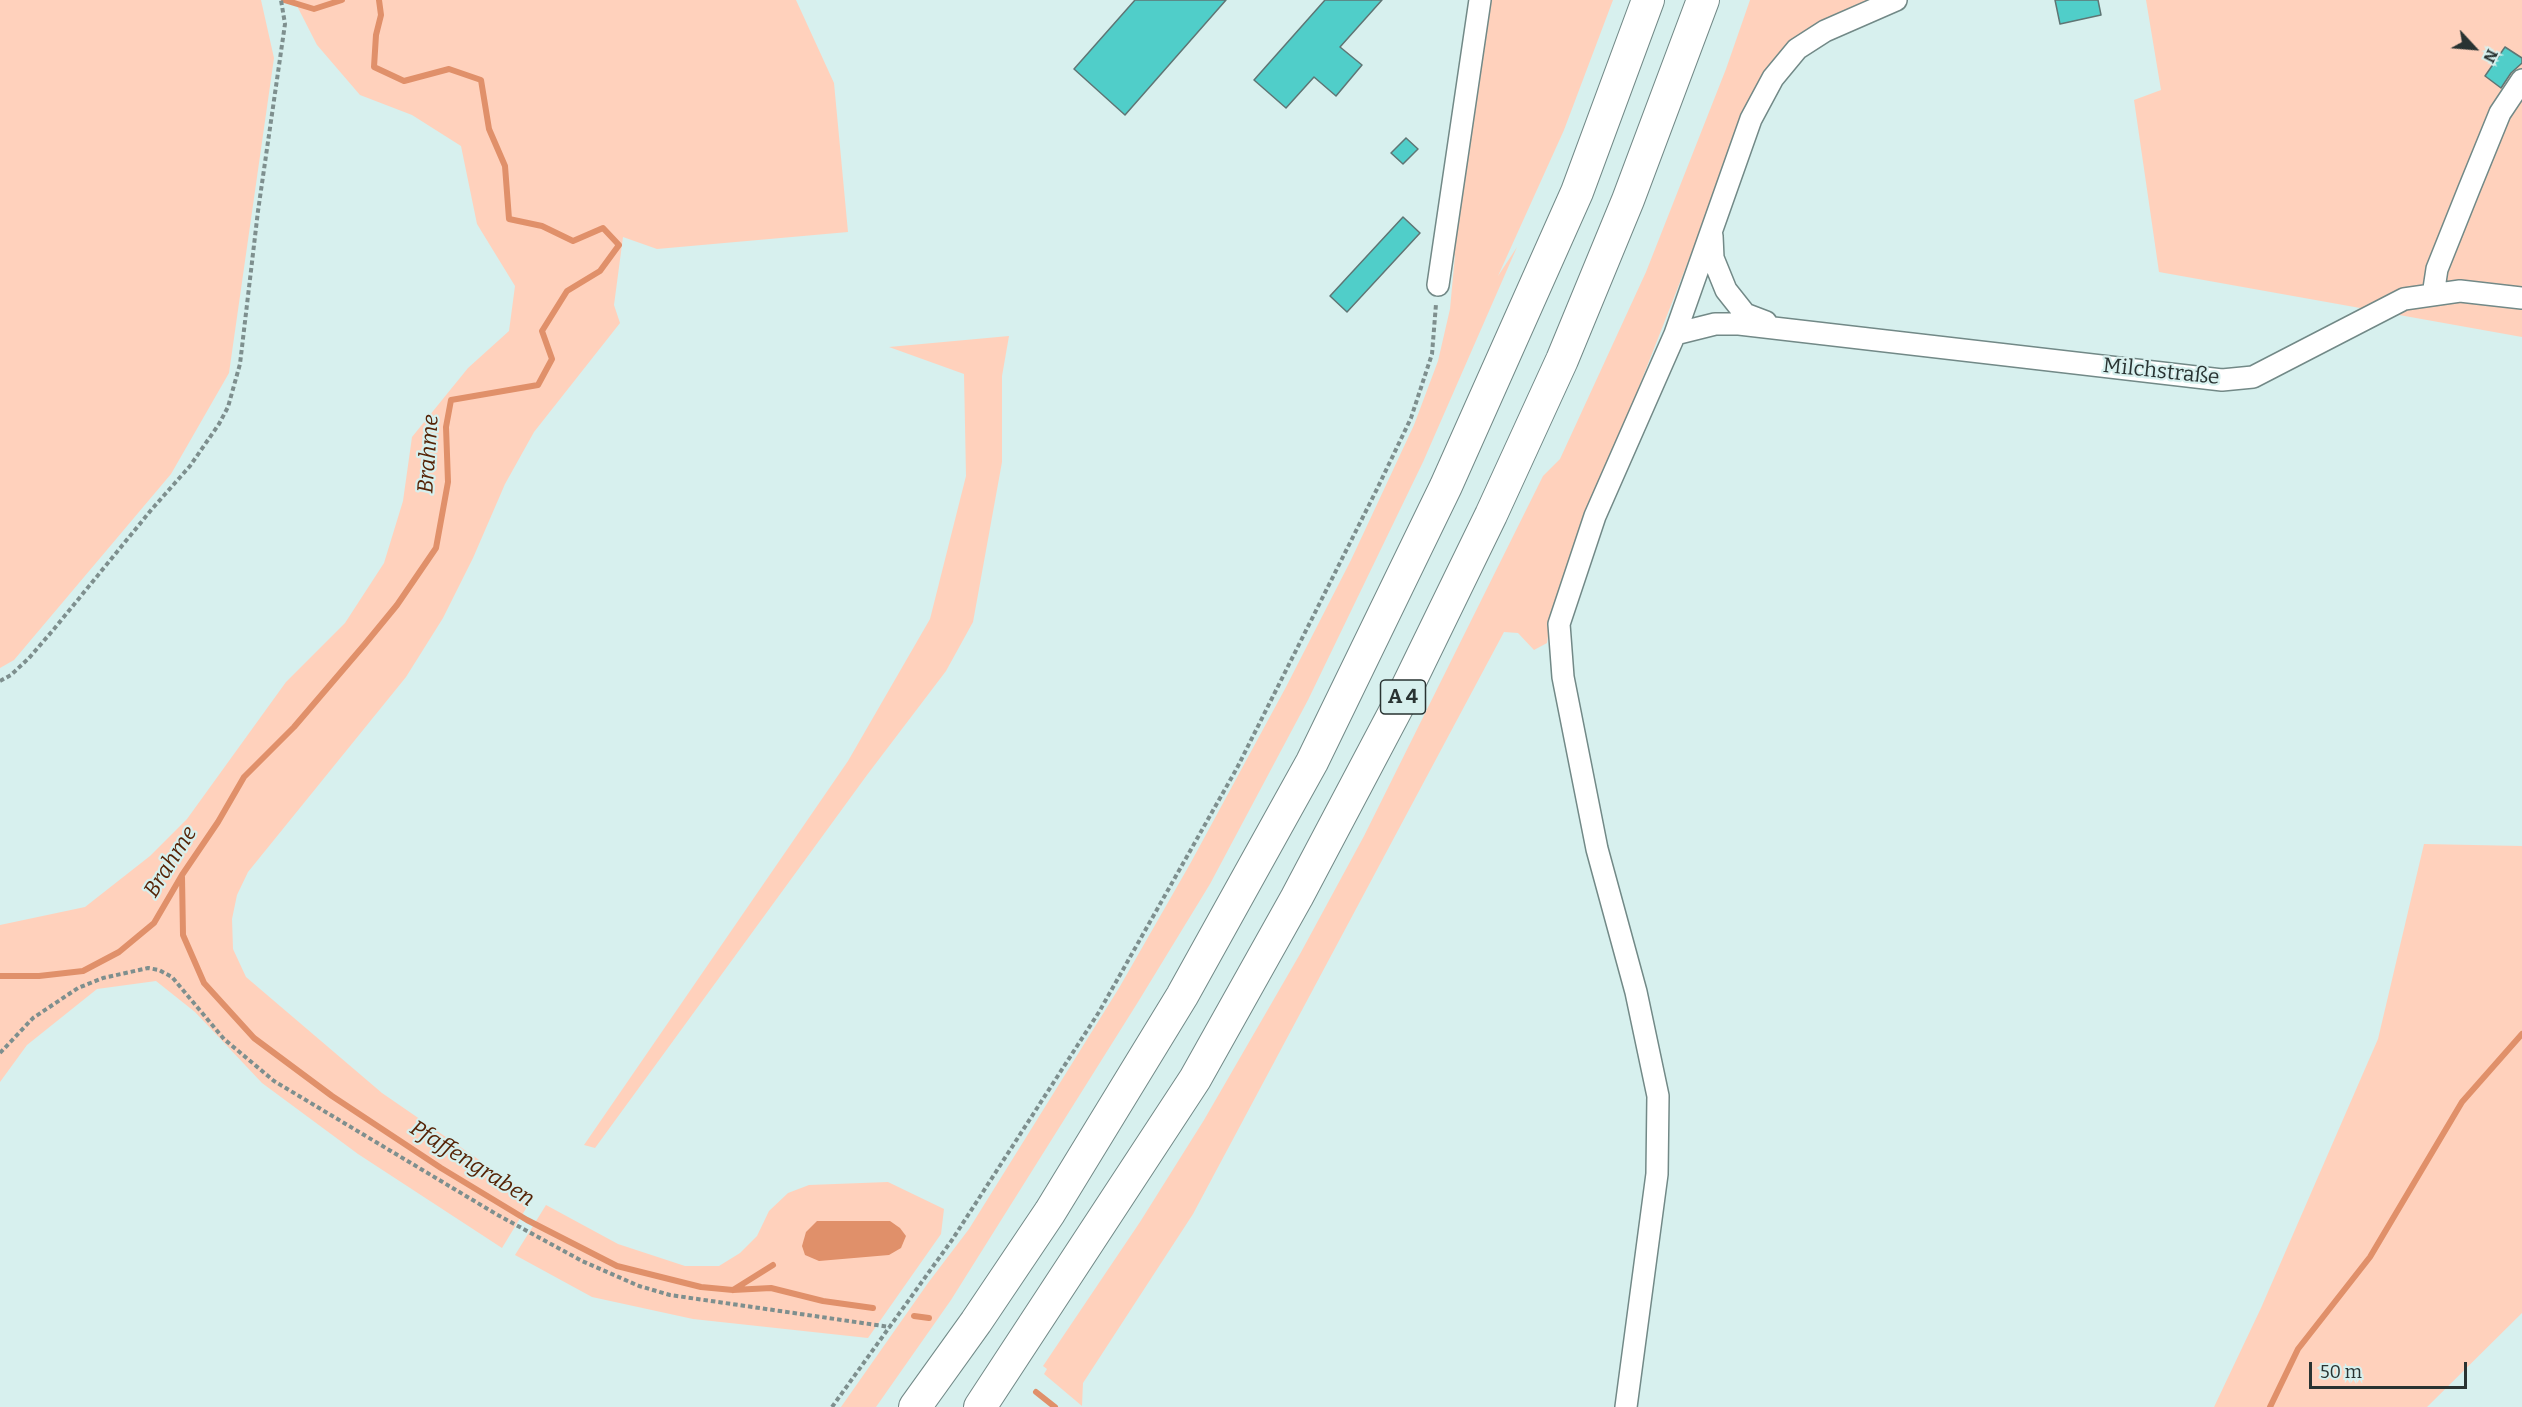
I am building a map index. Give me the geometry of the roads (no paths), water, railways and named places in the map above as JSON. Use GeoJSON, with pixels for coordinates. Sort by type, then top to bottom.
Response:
{"type":"FeatureCollection","features":[{"type":"Feature","properties":{"kind":"highway","name":"A 4"},"geometry":{"type":"LineString","coordinates":[[915,1407],[948,1363],[1050,1212],[1182,996],[1312,762],[1446,486],[1572,203],[1648,0]]}},
{"type":"Feature","properties":{"kind":"highway","name":"A 4"},"geometry":{"type":"LineString","coordinates":[[986,1400],[1195,1079],[1297,897],[1399,704],[1491,515],[1562,360],[1628,200],[1703,0]]}},
{"type":"Feature","properties":{"kind":"street"},"geometry":{"type":"LineString","coordinates":[[1438,285],[1480,0]]}},
{"type":"Feature","properties":{"kind":"street"},"geometry":{"type":"LineString","coordinates":[[1626,1407],[1657,1174],[1658,1096],[1636,993],[1597,849],[1563,678],[1559,624],[1595,516],[1675,334],[1751,118],[1773,78],[1797,49],[1825,31],[1896,0]]}},
{"type":"Feature","properties":{"kind":"street"},"geometry":{"type":"LineString","coordinates":[[2433,295],[2437,269],[2496,124],[2522,80]]}},
{"type":"Feature","properties":{"kind":"street","name":"Milchstraße"},"geometry":{"type":"LineString","coordinates":[[1712,230],[1713,258],[1726,290],[1745,314],[1783,329]]}},
{"type":"Feature","properties":{"kind":"street","name":"Milchstraße"},"geometry":{"type":"LineString","coordinates":[[1675,334],[1715,324],[1739,324],[2222,380],[2253,377],[2404,299],[2460,291],[2522,298]]}},
{"type":"Feature","properties":{"kind":"waterway","name":"Brahme"},"geometry":{"type":"LineString","coordinates":[[284,0],[314,9],[342,0]]}},
{"type":"Feature","properties":{"kind":"waterway","name":"Brahme"},"geometry":{"type":"LineString","coordinates":[[0,976],[39,976],[83,971],[119,952],[154,923],[244,777],[294,727],[365,644],[397,605],[436,548],[448,482],[446,427],[451,400],[538,385],[552,359],[542,331],[567,291],[600,271],[619,245],[603,228],[573,241],[542,226],[509,219],[505,166],[489,129],[481,80],[449,69],[404,81],[374,67],[376,35],[381,15],[379,0]]}},
{"type":"Feature","properties":{"kind":"waterway","name":"Pfaffengraben"},"geometry":{"type":"LineString","coordinates":[[182,877],[183,935],[204,983],[254,1038],[332,1096],[441,1168],[527,1220],[617,1266],[701,1287],[733,1290],[771,1288],[823,1301],[873,1308]]}},
{"type":"Feature","properties":{"kind":"waterway"},"geometry":{"type":"LineString","coordinates":[[2270,1407],[2298,1349],[2370,1257],[2462,1102],[2522,1034]]}},
{"type":"Feature","properties":{"kind":"waterway"},"geometry":{"type":"LineString","coordinates":[[733,1290],[773,1265]]}},
{"type":"Feature","properties":{"kind":"waterway","name":"Pfaffengraben"},"geometry":{"type":"LineString","coordinates":[[914,1316],[929,1318]]}},
{"type":"Feature","properties":{"kind":"waterway","name":"Pfaffengraben"},"geometry":{"type":"LineString","coordinates":[[1036,1392],[1055,1407]]}}]}
